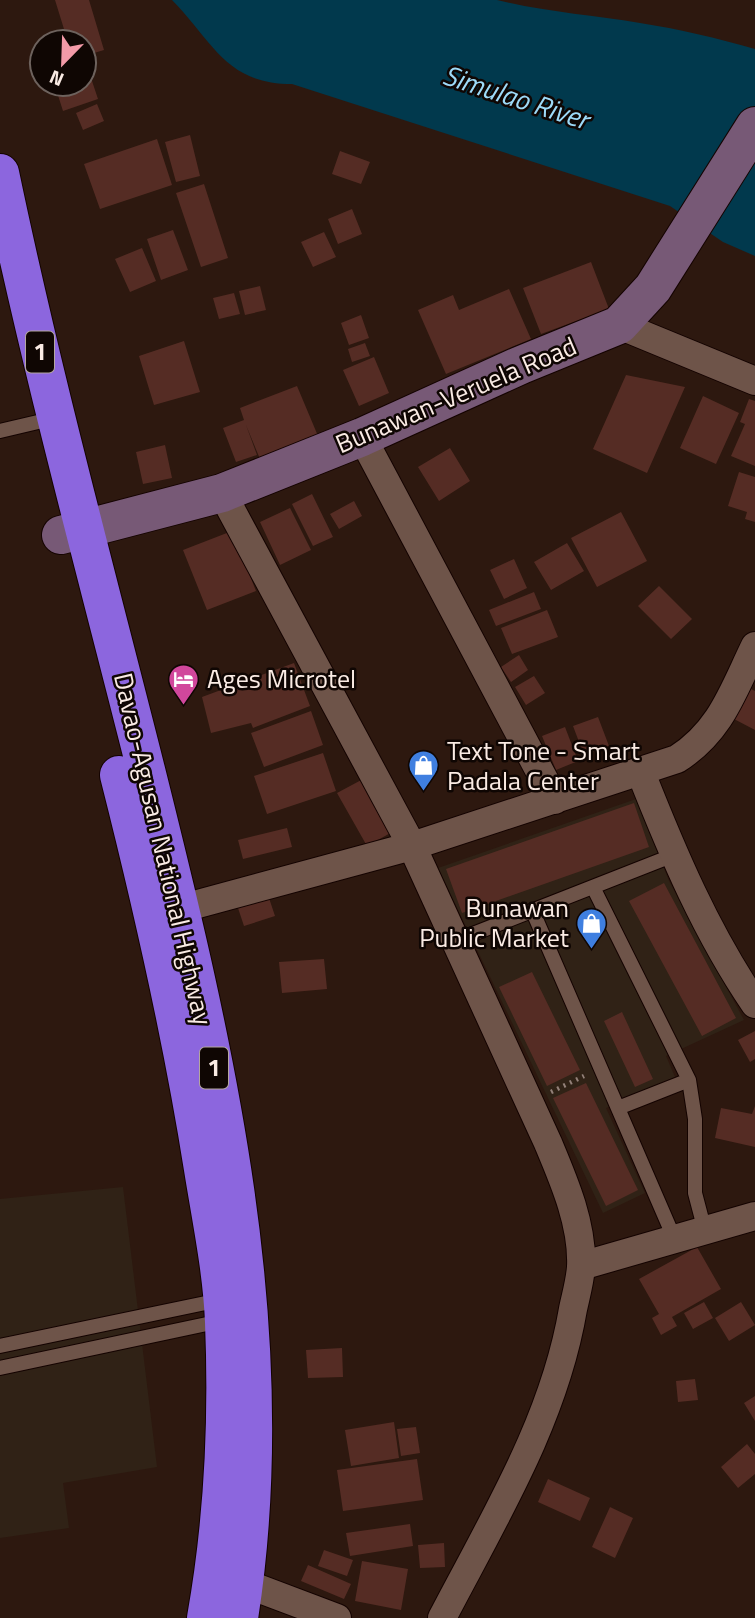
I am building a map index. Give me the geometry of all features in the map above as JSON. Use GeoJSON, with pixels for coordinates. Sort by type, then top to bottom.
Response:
{"type":"FeatureCollection","features":[{"type":"Feature","properties":{"kind":"highway","name":"Davao-Agusan National Highway"},"geometry":{"type":"LineString","coordinates":[[0,173],[29,424]]}},
{"type":"Feature","properties":{"kind":"highway","name":"Davao-Agusan National Highway"},"geometry":{"type":"LineString","coordinates":[[0,297],[29,424],[73,532],[167,912],[218,1085],[237,1308],[253,1432],[231,1542],[206,1618]]}},
{"type":"Feature","properties":{"kind":"highway","name":"Davao-Agusan National Highway"},"geometry":{"type":"LineString","coordinates":[[231,1542],[242,1601]]}},
{"type":"Feature","properties":{"kind":"main road","name":"Bunawan-Veruela Road"},"geometry":{"type":"LineString","coordinates":[[73,532],[222,493],[362,437],[521,365],[619,326],[653,288],[755,126]]}},
{"type":"Feature","properties":{"kind":"street"},"geometry":{"type":"LineString","coordinates":[[619,326],[755,381]]}},
{"type":"Feature","properties":{"kind":"street"},"geometry":{"type":"LineString","coordinates":[[362,437],[555,800]]}},
{"type":"Feature","properties":{"kind":"street"},"geometry":{"type":"LineString","coordinates":[[222,493],[412,846],[530,1102],[566,1187],[577,1229],[581,1266],[562,1363],[546,1412],[526,1458],[442,1618]]}},
{"type":"Feature","properties":{"kind":"street"},"geometry":{"type":"LineString","coordinates":[[167,912],[412,846],[677,759],[706,737],[718,722],[755,646]]}},
{"type":"Feature","properties":{"kind":"street"},"geometry":{"type":"LineString","coordinates":[[641,773],[674,855],[729,965],[755,1004]]}},
{"type":"Feature","properties":{"kind":"street"},"geometry":{"type":"LineString","coordinates":[[581,1266],[755,1216]]}},
{"type":"Feature","properties":{"kind":"street"},"geometry":{"type":"LineString","coordinates":[[242,1601],[337,1618]]}},
{"type":"Feature","properties":{"kind":"lane"},"geometry":{"type":"LineString","coordinates":[[456,941],[674,855]]}},
{"type":"Feature","properties":{"kind":"lane"},"geometry":{"type":"LineString","coordinates":[[593,887],[689,1080],[695,1119],[695,1193],[705,1231]]}},
{"type":"Feature","properties":{"kind":"lane"},"geometry":{"type":"LineString","coordinates":[[533,912],[675,1240]]}},
{"type":"Feature","properties":{"kind":"lane"},"geometry":{"type":"LineString","coordinates":[[618,1108],[689,1080]]}},
{"type":"Feature","properties":{"kind":"lane"},"geometry":{"type":"LineString","coordinates":[[0,1346],[237,1308]]}},
{"type":"Feature","properties":{"kind":"lane"},"geometry":{"type":"LineString","coordinates":[[0,1368],[237,1308]]}},
{"type":"Feature","properties":{"kind":"path"},"geometry":{"type":"LineString","coordinates":[[530,1102],[601,1068]]}},
{"type":"Feature","properties":{"kind":"shaded area","name":"Bunawan Public Market"},"geometry":{"type":"Polygon","coordinates":[[[636,799],[669,881],[744,1020],[666,1056],[675,1077],[606,1108],[645,1193],[603,1213],[438,868],[636,799]]]}},
{"type":"Feature","properties":{"kind":"shaded area"},"geometry":{"type":"Polygon","coordinates":[[[123,1187],[157,1467],[63,1483],[69,1528],[0,1538],[0,1199],[123,1187]]]}},
{"type":"Feature","properties":{"kind":"water","name":"Simulao River"},"geometry":{"type":"Polygon","coordinates":[[[172,0],[497,0],[669,28],[755,49],[755,256],[723,242],[670,206],[292,84],[251,77],[223,58],[172,0]]]}},
{"type":"Feature","properties":{"kind":"building"},"geometry":{"type":"Polygon","coordinates":[[[55,0],[89,0],[97,28],[64,28],[55,0]]]}},
{"type":"Feature","properties":{"kind":"building"},"geometry":{"type":"Polygon","coordinates":[[[98,30],[104,50],[98,52],[98,30]]]}},
{"type":"Feature","properties":{"kind":"building"},"geometry":{"type":"Polygon","coordinates":[[[59,98],[98,98],[98,99],[63,111],[59,98]]]}},
{"type":"Feature","properties":{"kind":"building"},"geometry":{"type":"Polygon","coordinates":[[[97,104],[104,121],[83,130],[76,113],[97,104]]]}},
{"type":"Feature","properties":{"kind":"building"},"geometry":{"type":"Polygon","coordinates":[[[190,135],[200,176],[176,182],[165,142],[190,135]]]}},
{"type":"Feature","properties":{"kind":"building"},"geometry":{"type":"Polygon","coordinates":[[[157,139],[172,185],[100,209],[84,164],[157,139]]]}},
{"type":"Feature","properties":{"kind":"building"},"geometry":{"type":"Polygon","coordinates":[[[340,151],[370,162],[361,184],[332,174],[340,151]]]}},
{"type":"Feature","properties":{"kind":"building"},"geometry":{"type":"Polygon","coordinates":[[[204,184],[228,258],[201,267],[176,193],[204,184]]]}},
{"type":"Feature","properties":{"kind":"building"},"geometry":{"type":"Polygon","coordinates":[[[352,209],[362,234],[338,244],[328,219],[352,209]]]}},
{"type":"Feature","properties":{"kind":"building"},"geometry":{"type":"Polygon","coordinates":[[[173,230],[188,270],[161,280],[147,239],[173,230]]]}},
{"type":"Feature","properties":{"kind":"building"},"geometry":{"type":"Polygon","coordinates":[[[324,232],[336,257],[313,267],[301,242],[324,232]]]}},
{"type":"Feature","properties":{"kind":"building"},"geometry":{"type":"Polygon","coordinates":[[[142,248],[156,281],[130,292],[115,259],[142,248]]]}},
{"type":"Feature","properties":{"kind":"building"},"geometry":{"type":"Polygon","coordinates":[[[591,262],[609,309],[541,334],[523,288],[591,262]]]}},
{"type":"Feature","properties":{"kind":"building"},"geometry":{"type":"Polygon","coordinates":[[[260,286],[266,310],[245,315],[239,291],[260,286]]]}},
{"type":"Feature","properties":{"kind":"building"},"geometry":{"type":"Polygon","coordinates":[[[509,289],[531,339],[446,374],[418,310],[453,295],[459,310],[509,289]]]}},
{"type":"Feature","properties":{"kind":"building"},"geometry":{"type":"Polygon","coordinates":[[[234,293],[240,314],[219,319],[213,298],[234,293]]]}},
{"type":"Feature","properties":{"kind":"building"},"geometry":{"type":"Polygon","coordinates":[[[361,315],[369,338],[349,345],[341,323],[361,315]]]}},
{"type":"Feature","properties":{"kind":"building"},"geometry":{"type":"Polygon","coordinates":[[[184,341],[200,392],[154,405],[139,356],[184,341]]]}},
{"type":"Feature","properties":{"kind":"building"},"geometry":{"type":"Polygon","coordinates":[[[365,343],[370,356],[352,362],[348,349],[365,343]]]}},
{"type":"Feature","properties":{"kind":"building"},"geometry":{"type":"Polygon","coordinates":[[[374,357],[389,393],[359,406],[343,370],[374,357]]]}},
{"type":"Feature","properties":{"kind":"building"},"geometry":{"type":"Polygon","coordinates":[[[626,375],[685,387],[647,473],[593,449],[626,375]]]}},
{"type":"Feature","properties":{"kind":"building"},"geometry":{"type":"Polygon","coordinates":[[[297,386],[318,436],[260,459],[246,425],[257,455],[236,462],[223,428],[244,420],[240,408],[297,386]]]}},
{"type":"Feature","properties":{"kind":"building"},"geometry":{"type":"Polygon","coordinates":[[[703,396],[739,413],[716,464],[680,448],[703,396]]]}},
{"type":"Feature","properties":{"kind":"building"},"geometry":{"type":"Polygon","coordinates":[[[749,399],[755,401],[755,466],[731,456],[745,424],[740,422],[749,399]]]}},
{"type":"Feature","properties":{"kind":"building"},"geometry":{"type":"Polygon","coordinates":[[[165,445],[172,478],[143,484],[136,452],[165,445]]]}},
{"type":"Feature","properties":{"kind":"building"},"geometry":{"type":"Polygon","coordinates":[[[450,448],[470,481],[439,501],[418,467],[450,448]]]}},
{"type":"Feature","properties":{"kind":"building"},"geometry":{"type":"Polygon","coordinates":[[[739,472],[755,477],[755,522],[745,519],[747,512],[728,506],[739,472]]]}},
{"type":"Feature","properties":{"kind":"building"},"geometry":{"type":"Polygon","coordinates":[[[312,494],[333,537],[313,546],[292,504],[312,494]]]}},
{"type":"Feature","properties":{"kind":"building"},"geometry":{"type":"Polygon","coordinates":[[[354,501],[362,516],[339,529],[330,514],[354,501]]]}},
{"type":"Feature","properties":{"kind":"building"},"geometry":{"type":"Polygon","coordinates":[[[290,508],[311,550],[280,565],[260,522],[290,508]]]}},
{"type":"Feature","properties":{"kind":"building"},"geometry":{"type":"Polygon","coordinates":[[[621,512],[647,561],[597,587],[571,538],[621,512]]]}},
{"type":"Feature","properties":{"kind":"building"},"geometry":{"type":"Polygon","coordinates":[[[232,531],[256,591],[207,610],[183,550],[232,531]]]}},
{"type":"Feature","properties":{"kind":"building"},"geometry":{"type":"Polygon","coordinates":[[[567,543],[584,571],[551,590],[534,562],[567,543]]]}},
{"type":"Feature","properties":{"kind":"building"},"geometry":{"type":"Polygon","coordinates":[[[514,559],[527,588],[504,599],[490,570],[514,559]]]}},
{"type":"Feature","properties":{"kind":"building"},"geometry":{"type":"Polygon","coordinates":[[[659,586],[692,619],[671,639],[638,606],[659,586]]]}},
{"type":"Feature","properties":{"kind":"building"},"geometry":{"type":"Polygon","coordinates":[[[534,592],[541,609],[496,626],[489,610],[534,592]]]}},
{"type":"Feature","properties":{"kind":"building"},"geometry":{"type":"Polygon","coordinates":[[[547,610],[558,637],[512,654],[501,628],[547,610]]]}},
{"type":"Feature","properties":{"kind":"building"},"geometry":{"type":"Polygon","coordinates":[[[519,655],[528,670],[511,682],[501,667],[519,655]]]}},
{"type":"Feature","properties":{"kind":"building"},"geometry":{"type":"Polygon","coordinates":[[[294,663],[310,706],[253,728],[251,723],[211,733],[202,697],[294,663]]]}},
{"type":"Feature","properties":{"kind":"building"},"geometry":{"type":"Polygon","coordinates":[[[534,676],[545,693],[526,705],[515,687],[534,676]]]}},
{"type":"Feature","properties":{"kind":"building"},"geometry":{"type":"Polygon","coordinates":[[[751,689],[755,691],[755,730],[734,719],[751,689]]]}},
{"type":"Feature","properties":{"kind":"building"},"geometry":{"type":"Polygon","coordinates":[[[311,711],[323,745],[264,767],[251,733],[311,711]]]}},
{"type":"Feature","properties":{"kind":"building"},"geometry":{"type":"Polygon","coordinates":[[[598,717],[609,746],[584,755],[573,726],[598,717]]]}},
{"type":"Feature","properties":{"kind":"building"},"geometry":{"type":"Polygon","coordinates":[[[565,727],[578,761],[556,770],[542,736],[565,727]]]}},
{"type":"Feature","properties":{"kind":"building"},"geometry":{"type":"Polygon","coordinates":[[[323,753],[336,791],[267,814],[254,776],[323,753]]]}},
{"type":"Feature","properties":{"kind":"building"},"geometry":{"type":"Polygon","coordinates":[[[365,778],[394,831],[367,846],[337,793],[365,778]]]}},
{"type":"Feature","properties":{"kind":"building"},"geometry":{"type":"Polygon","coordinates":[[[634,803],[649,847],[462,913],[446,869],[634,803]]]}},
{"type":"Feature","properties":{"kind":"building"},"geometry":{"type":"Polygon","coordinates":[[[287,828],[292,847],[243,859],[238,840],[287,828]]]}},
{"type":"Feature","properties":{"kind":"building"},"geometry":{"type":"Polygon","coordinates":[[[664,883],[736,1018],[702,1036],[629,901],[664,883]]]}},
{"type":"Feature","properties":{"kind":"building"},"geometry":{"type":"Polygon","coordinates":[[[268,895],[275,916],[244,926],[237,905],[268,895]]]}},
{"type":"Feature","properties":{"kind":"building"},"geometry":{"type":"Polygon","coordinates":[[[324,959],[327,989],[282,993],[279,962],[324,959]]]}},
{"type":"Feature","properties":{"kind":"building"},"geometry":{"type":"Polygon","coordinates":[[[532,972],[580,1070],[547,1086],[499,987],[532,972]]]}},
{"type":"Feature","properties":{"kind":"building"},"geometry":{"type":"Polygon","coordinates":[[[622,1012],[653,1079],[635,1087],[604,1021],[622,1012]]]}},
{"type":"Feature","properties":{"kind":"building"},"geometry":{"type":"Polygon","coordinates":[[[755,1031],[755,1059],[750,1062],[738,1040],[755,1031]]]}},
{"type":"Feature","properties":{"kind":"building"},"geometry":{"type":"Polygon","coordinates":[[[586,1083],[638,1190],[606,1206],[553,1098],[586,1083]]]}},
{"type":"Feature","properties":{"kind":"building"},"geometry":{"type":"Polygon","coordinates":[[[755,1106],[755,1147],[715,1138],[721,1108],[752,1114],[755,1106]]]}},
{"type":"Feature","properties":{"kind":"building"},"geometry":{"type":"Polygon","coordinates":[[[697,1247],[721,1289],[672,1317],[677,1326],[661,1335],[652,1318],[659,1314],[639,1279],[697,1247]]]}},
{"type":"Feature","properties":{"kind":"building"},"geometry":{"type":"Polygon","coordinates":[[[704,1302],[713,1318],[693,1329],[684,1313],[704,1302]]]}},
{"type":"Feature","properties":{"kind":"building"},"geometry":{"type":"Polygon","coordinates":[[[741,1302],[755,1325],[729,1341],[715,1318],[741,1302]]]}},
{"type":"Feature","properties":{"kind":"building"},"geometry":{"type":"Polygon","coordinates":[[[342,1348],[343,1377],[308,1378],[306,1350],[342,1348]]]}},
{"type":"Feature","properties":{"kind":"building"},"geometry":{"type":"Polygon","coordinates":[[[695,1379],[698,1400],[678,1402],[676,1381],[695,1379]]]}},
{"type":"Feature","properties":{"kind":"building"},"geometry":{"type":"Polygon","coordinates":[[[755,1396],[755,1421],[744,1403],[755,1396]]]}},
{"type":"Feature","properties":{"kind":"building"},"geometry":{"type":"Polygon","coordinates":[[[394,1422],[399,1458],[351,1466],[345,1430],[394,1422]]]}},
{"type":"Feature","properties":{"kind":"building"},"geometry":{"type":"Polygon","coordinates":[[[416,1427],[420,1453],[401,1456],[397,1429],[416,1427]]]}},
{"type":"Feature","properties":{"kind":"building"},"geometry":{"type":"Polygon","coordinates":[[[747,1444],[755,1454],[755,1474],[738,1488],[721,1467],[747,1444]]]}},
{"type":"Feature","properties":{"kind":"building"},"geometry":{"type":"Polygon","coordinates":[[[417,1459],[423,1500],[343,1511],[337,1470],[417,1459]]]}},
{"type":"Feature","properties":{"kind":"building"},"geometry":{"type":"Polygon","coordinates":[[[548,1479],[590,1498],[580,1521],[538,1502],[548,1479]]]}},
{"type":"Feature","properties":{"kind":"building"},"geometry":{"type":"Polygon","coordinates":[[[610,1507],[633,1518],[615,1558],[592,1547],[610,1507]]]}},
{"type":"Feature","properties":{"kind":"building"},"geometry":{"type":"Polygon","coordinates":[[[410,1524],[413,1546],[350,1556],[346,1533],[410,1524]]]}},
{"type":"Feature","properties":{"kind":"building"},"geometry":{"type":"Polygon","coordinates":[[[444,1543],[445,1567],[420,1568],[418,1545],[444,1543]]]}},
{"type":"Feature","properties":{"kind":"building"},"geometry":{"type":"Polygon","coordinates":[[[324,1550],[353,1560],[347,1576],[318,1566],[324,1550]]]}},
{"type":"Feature","properties":{"kind":"building"},"geometry":{"type":"Polygon","coordinates":[[[362,1561],[408,1569],[401,1610],[355,1601],[362,1561]]]}},
{"type":"Feature","properties":{"kind":"building"},"geometry":{"type":"Polygon","coordinates":[[[308,1565],[351,1584],[344,1599],[301,1581],[308,1565]]]}},
{"type":"Feature","properties":{"kind":"place","name":"Ages Microtel"},"geometry":{"type":"Point","coordinates":[184,706]}},
{"type":"Feature","properties":{"kind":"place","name":"Text Tone - Smart Padala Center"},"geometry":{"type":"Point","coordinates":[424,793]}},
{"type":"Feature","properties":{"kind":"place","name":"Bunawan Public Market"},"geometry":{"type":"Point","coordinates":[592,950]}}]}
